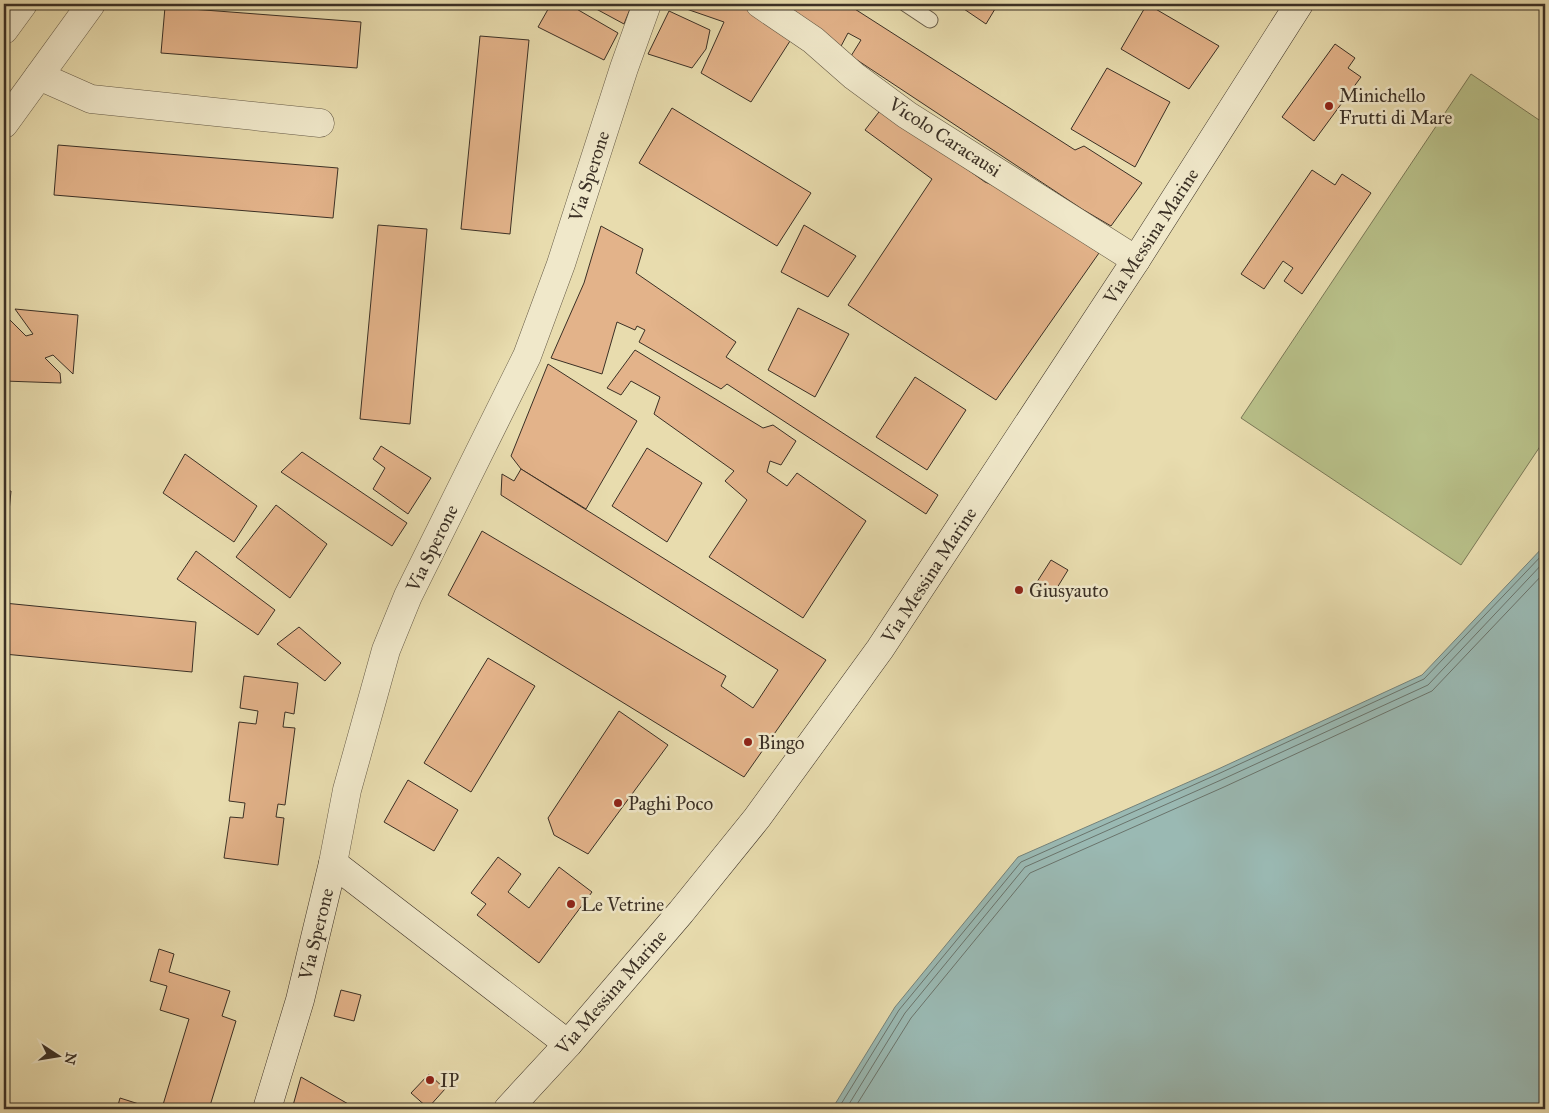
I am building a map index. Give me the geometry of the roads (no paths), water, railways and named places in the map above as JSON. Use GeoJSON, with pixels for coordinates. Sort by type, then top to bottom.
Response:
{"type":"FeatureCollection","features":[{"type":"Feature","properties":{"kind":"main road"},"geometry":{"type":"LineString","coordinates":[[4,30],[23,4]]}},
{"type":"Feature","properties":{"kind":"main road"},"geometry":{"type":"LineString","coordinates":[[4,124],[91,4]]}},
{"type":"Feature","properties":{"kind":"main road","name":"Via Sperone"},"geometry":{"type":"LineString","coordinates":[[267,1109],[300,1000],[333,863],[347,790],[386,650],[408,596],[527,356],[561,264],[624,68],[648,4]]}},
{"type":"Feature","properties":{"kind":"main road","name":"Vicolo Caracausi"},"geometry":{"type":"LineString","coordinates":[[760,4],[813,40],[854,76],[907,115],[1136,260]]}},
{"type":"Feature","properties":{"kind":"main road","name":"Via Messina Marine"},"geometry":{"type":"LineString","coordinates":[[508,1109],[568,1044],[681,912],[757,818],[880,649],[1136,260],[1299,4]]}},
{"type":"Feature","properties":{"kind":"main road"},"geometry":{"type":"LineString","coordinates":[[39,76],[91,99],[320,123]]}},
{"type":"Feature","properties":{"kind":"main road"},"geometry":{"type":"LineString","coordinates":[[333,863],[568,1044]]}},
{"type":"Feature","properties":{"kind":"lane"},"geometry":{"type":"LineString","coordinates":[[906,4],[930,20]]}},
{"type":"Feature","properties":{"kind":"water"},"geometry":{"type":"Polygon","coordinates":[[[1545,545],[1545,1109],[832,1109],[895,1007],[1018,857],[1216,770],[1422,675],[1545,545]]]}},
{"type":"Feature","properties":{"kind":"place","name":"Minichello Frutti di Mare"},"geometry":{"type":"Point","coordinates":[1329,106]}},
{"type":"Feature","properties":{"kind":"place","name":"Giusyauto"},"geometry":{"type":"Point","coordinates":[1019,590]}},
{"type":"Feature","properties":{"kind":"place","name":"Bingo"},"geometry":{"type":"Point","coordinates":[748,742]}},
{"type":"Feature","properties":{"kind":"place","name":"Paghi Poco"},"geometry":{"type":"Point","coordinates":[618,803]}},
{"type":"Feature","properties":{"kind":"place","name":"Le Vetrine"},"geometry":{"type":"Point","coordinates":[571,904]}},
{"type":"Feature","properties":{"kind":"place","name":"IP"},"geometry":{"type":"Point","coordinates":[430,1080]}}]}
